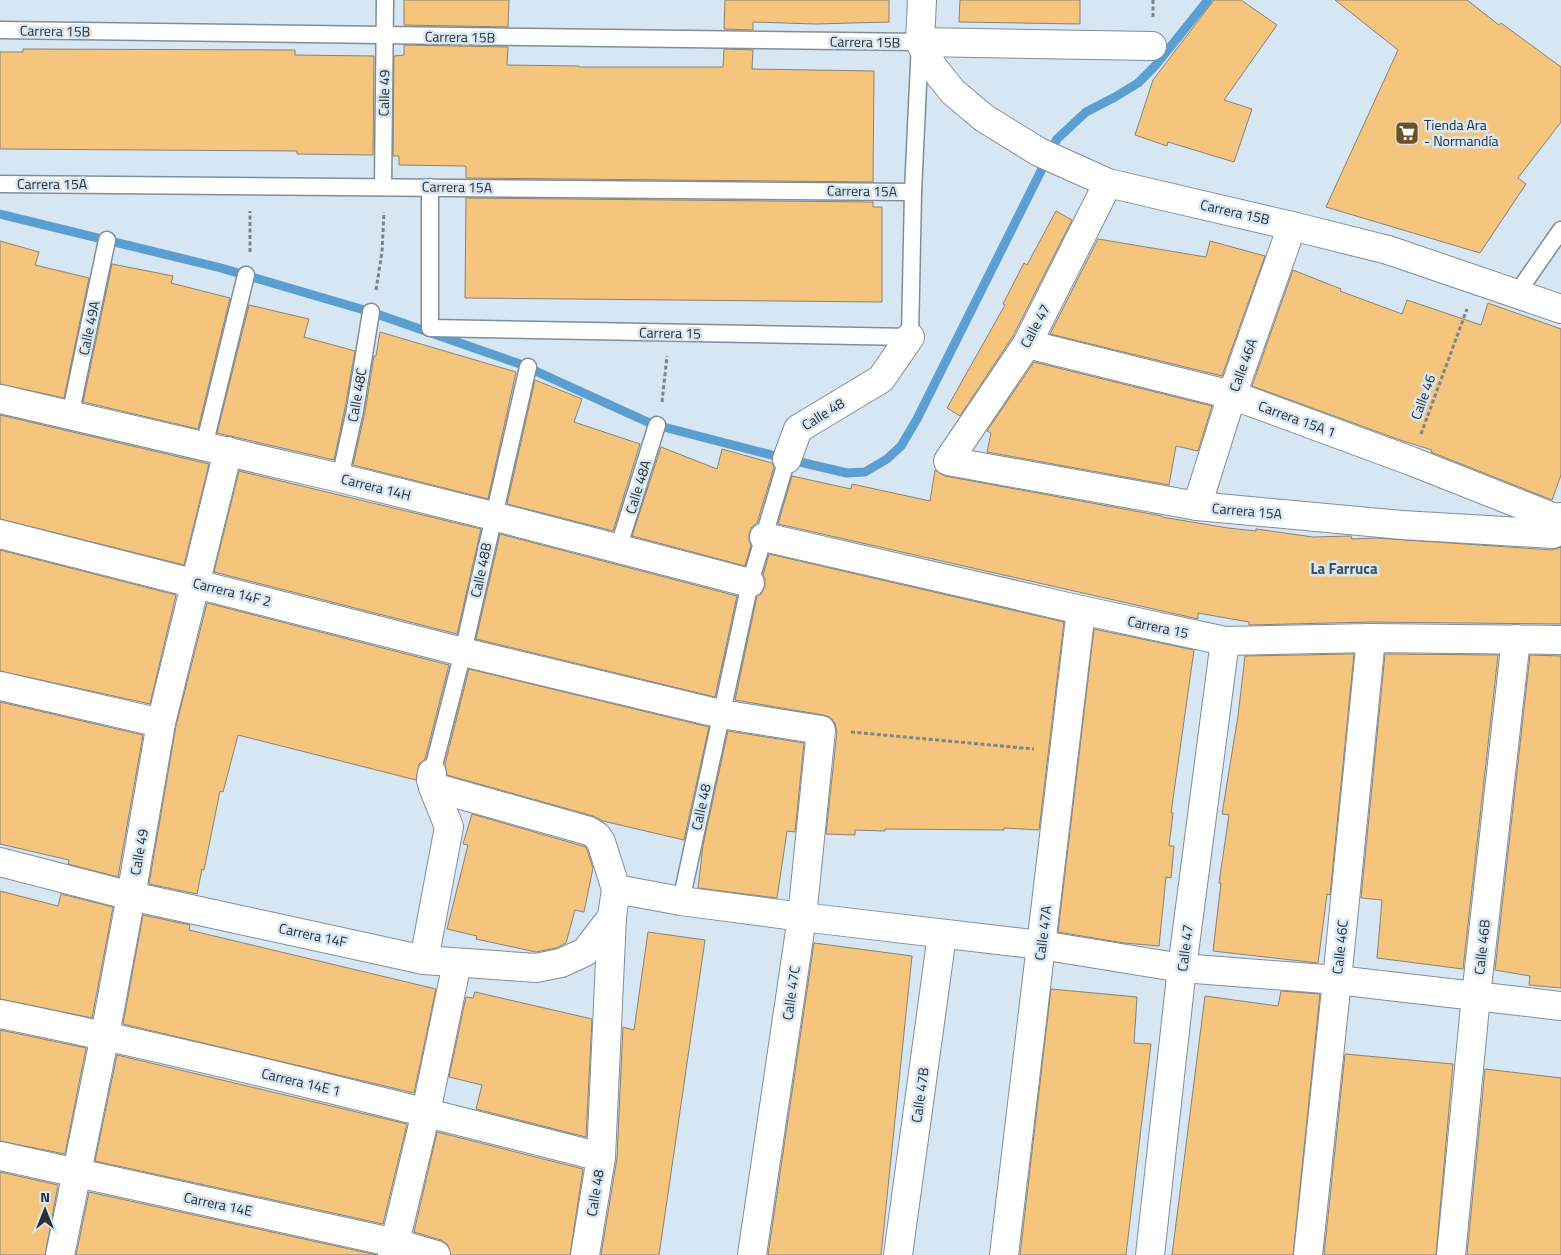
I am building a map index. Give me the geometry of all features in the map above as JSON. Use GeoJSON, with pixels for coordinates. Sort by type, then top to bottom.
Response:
{"type":"FeatureCollection","features":[{"type":"Feature","properties":{"kind":"street"},"geometry":{"type":"LineString","coordinates":[[920,42],[922,0]]}},
{"type":"Feature","properties":{"kind":"street","name":"Carrera 15B"},"geometry":{"type":"LineString","coordinates":[[920,42],[1152,46]]}},
{"type":"Feature","properties":{"kind":"street","name":"Carrera 15B"},"geometry":{"type":"LineString","coordinates":[[920,42],[934,67],[953,92],[984,118],[1050,157],[1108,182],[1388,250],[1561,309]]}},
{"type":"Feature","properties":{"kind":"street","name":"Calle 47"},"geometry":{"type":"LineString","coordinates":[[948,462],[1027,344],[1108,182]]}},
{"type":"Feature","properties":{"kind":"street","name":"Calle 46A"},"geometry":{"type":"LineString","coordinates":[[1197,506],[1232,395],[1292,226]]}},
{"type":"Feature","properties":{"kind":"street","name":"Calle 48"},"geometry":{"type":"LineString","coordinates":[[787,460],[798,429],[880,379],[910,337]]}},
{"type":"Feature","properties":{"kind":"street","name":"Carrera 15A 1"},"geometry":{"type":"LineString","coordinates":[[1027,344],[1232,395],[1411,461],[1557,524]]}},
{"type":"Feature","properties":{"kind":"street","name":"Carrera 14H"},"geometry":{"type":"LineString","coordinates":[[0,399],[340,478],[750,583]]}},
{"type":"Feature","properties":{"kind":"street","name":"Calle 49"},"geometry":{"type":"LineString","coordinates":[[60,1255],[132,896],[161,723],[196,583],[216,449]]}},
{"type":"Feature","properties":{"kind":"street","name":"Carrera 15A"},"geometry":{"type":"LineString","coordinates":[[948,462],[1197,506],[1402,525],[1557,524]]}},
{"type":"Feature","properties":{"kind":"street","name":"Carrera 14F 2"},"geometry":{"type":"LineString","coordinates":[[0,534],[463,652],[721,714],[821,730]]}},
{"type":"Feature","properties":{"kind":"street","name":"Carrera 15"},"geometry":{"type":"LineString","coordinates":[[764,538],[1225,641],[1370,638],[1561,640]]}},
{"type":"Feature","properties":{"kind":"street","name":"Calle 47A"},"geometry":{"type":"LineString","coordinates":[[1004,1255],[1081,610]]}},
{"type":"Feature","properties":{"kind":"street","name":"Calle 46C"},"geometry":{"type":"LineString","coordinates":[[1308,1255],[1370,638]]}},
{"type":"Feature","properties":{"kind":"street","name":"Calle 46B"},"geometry":{"type":"LineString","coordinates":[[1451,1255],[1476,996],[1516,639]]}},
{"type":"Feature","properties":{"kind":"street","name":"Calle 47"},"geometry":{"type":"LineString","coordinates":[[1150,1255],[1182,968],[1225,641]]}},
{"type":"Feature","properties":{"kind":"street"},"geometry":{"type":"LineString","coordinates":[[0,686],[161,723]]}},
{"type":"Feature","properties":{"kind":"street","name":"Calle 47C"},"geometry":{"type":"LineString","coordinates":[[752,1255],[802,918],[821,730]]}},
{"type":"Feature","properties":{"kind":"street"},"geometry":{"type":"LineString","coordinates":[[424,960],[448,827],[433,780]]}},
{"type":"Feature","properties":{"kind":"street","name":"Calle 48"},"geometry":{"type":"LineString","coordinates":[[433,780],[589,831],[597,836],[601,842],[616,889],[612,918],[601,1157],[585,1255]]}},
{"type":"Feature","properties":{"kind":"street","name":"Carrera 14F"},"geometry":{"type":"LineString","coordinates":[[0,862],[132,896],[424,960],[536,968],[561,963],[585,952],[612,918]]}},
{"type":"Feature","properties":{"kind":"street"},"geometry":{"type":"LineString","coordinates":[[616,889],[681,901],[802,918],[1041,945],[1182,968],[1337,980],[1561,1006]]}},
{"type":"Feature","properties":{"kind":"street","name":"Calle 47B"},"geometry":{"type":"LineString","coordinates":[[898,1255],[942,935]]}},
{"type":"Feature","properties":{"kind":"street"},"geometry":{"type":"LineString","coordinates":[[394,1249],[426,1112],[457,963]]}},
{"type":"Feature","properties":{"kind":"street","name":"Carrera 14E 1"},"geometry":{"type":"LineString","coordinates":[[0,1014],[105,1035],[426,1112],[601,1157]]}},
{"type":"Feature","properties":{"kind":"street","name":"Carrera 14E"},"geometry":{"type":"LineString","coordinates":[[0,1156],[76,1172],[394,1249],[436,1255]]}},
{"type":"Feature","properties":{"kind":"lane","name":"Calle 49"},"geometry":{"type":"LineString","coordinates":[[382,186],[386,36],[385,0]]}},
{"type":"Feature","properties":{"kind":"lane","name":"Carrera 15B"},"geometry":{"type":"LineString","coordinates":[[0,30],[920,42]]}},
{"type":"Feature","properties":{"kind":"lane"},"geometry":{"type":"LineString","coordinates":[[910,337],[913,192],[920,42]]}},
{"type":"Feature","properties":{"kind":"lane","name":"Carrera 15A"},"geometry":{"type":"LineString","coordinates":[[0,184],[913,192]]}},
{"type":"Feature","properties":{"kind":"lane","name":"Carrera 15"},"geometry":{"type":"LineString","coordinates":[[430,187],[430,328],[910,337]]}},
{"type":"Feature","properties":{"kind":"lane"},"geometry":{"type":"LineString","coordinates":[[1517,293],[1561,230]]}},
{"type":"Feature","properties":{"kind":"lane","name":"Calle 49A"},"geometry":{"type":"LineString","coordinates":[[70,416],[107,240]]}},
{"type":"Feature","properties":{"kind":"lane","name":"Calle 49"},"geometry":{"type":"LineString","coordinates":[[216,449],[246,275]]}},
{"type":"Feature","properties":{"kind":"lane","name":"Calle 48C"},"geometry":{"type":"LineString","coordinates":[[340,478],[355,410],[371,312]]}},
{"type":"Feature","properties":{"kind":"lane","name":"Calle 48B"},"geometry":{"type":"LineString","coordinates":[[433,780],[528,367]]}},
{"type":"Feature","properties":{"kind":"lane","name":"Calle 48A"},"geometry":{"type":"LineString","coordinates":[[618,549],[657,425]]}},
{"type":"Feature","properties":{"kind":"lane","name":"Calle 48"},"geometry":{"type":"LineString","coordinates":[[681,901],[750,583],[787,460]]}},
{"type":"Feature","properties":{"kind":"path"},"geometry":{"type":"LineString","coordinates":[[246,275],[251,234],[249,185]]}},
{"type":"Feature","properties":{"kind":"path"},"geometry":{"type":"LineString","coordinates":[[371,312],[383,234],[382,186]]}},
{"type":"Feature","properties":{"kind":"path","name":"Calle 46"},"geometry":{"type":"LineString","coordinates":[[1411,461],[1477,280]]}},
{"type":"Feature","properties":{"kind":"path"},"geometry":{"type":"LineString","coordinates":[[657,425],[666,372],[667,356],[664,332]]}},
{"type":"Feature","properties":{"kind":"path"},"geometry":{"type":"LineString","coordinates":[[821,730],[1064,751]]}},
{"type":"Feature","properties":{"kind":"building"},"geometry":{"type":"Polygon","coordinates":[[[404,0],[509,0],[508,27],[404,25],[404,0]]]}},
{"type":"Feature","properties":{"kind":"building"},"geometry":{"type":"Polygon","coordinates":[[[725,0],[889,0],[889,22],[815,24],[753,22],[753,30],[724,29],[725,0]]]}},
{"type":"Feature","properties":{"kind":"building"},"geometry":{"type":"Polygon","coordinates":[[[960,0],[1080,0],[1080,24],[959,22],[960,0]]]}},
{"type":"Feature","properties":{"kind":"building"},"geometry":{"type":"Polygon","coordinates":[[[1214,0],[1241,0],[1277,25],[1224,100],[1252,109],[1234,162],[1168,142],[1167,146],[1135,135],[1153,80],[1214,0]]]}},
{"type":"Feature","properties":{"kind":"building"},"geometry":{"type":"Polygon","coordinates":[[[1335,0],[1467,0],[1499,25],[1501,23],[1561,67],[1561,122],[1518,178],[1526,184],[1480,253],[1326,207],[1398,50],[1335,0]]]}},
{"type":"Feature","properties":{"kind":"building"},"geometry":{"type":"Polygon","coordinates":[[[404,45],[508,47],[507,65],[579,67],[723,67],[724,49],[753,50],[752,69],[874,71],[873,182],[466,178],[466,167],[464,166],[399,165],[399,156],[393,156],[394,56],[404,55],[404,45]]]}},
{"type":"Feature","properties":{"kind":"building"},"geometry":{"type":"Polygon","coordinates":[[[23,49],[295,50],[295,55],[374,56],[373,155],[297,154],[297,151],[0,149],[0,52],[23,52],[23,49]]]}},
{"type":"Feature","properties":{"kind":"building"},"geometry":{"type":"Polygon","coordinates":[[[466,198],[873,202],[873,207],[882,207],[882,302],[465,298],[466,198]]]}},
{"type":"Feature","properties":{"kind":"building"},"geometry":{"type":"Polygon","coordinates":[[[1056,211],[1072,220],[1013,336],[960,416],[947,408],[1005,305],[1003,304],[1024,263],[1027,265],[1056,211]]]}},
{"type":"Feature","properties":{"kind":"building"},"geometry":{"type":"Polygon","coordinates":[[[1098,239],[1206,257],[1210,241],[1265,256],[1222,376],[1050,334],[1098,239]]]}},
{"type":"Feature","properties":{"kind":"building"},"geometry":{"type":"Polygon","coordinates":[[[0,241],[39,252],[35,265],[89,278],[64,398],[0,384],[0,241]]]}},
{"type":"Feature","properties":{"kind":"building"},"geometry":{"type":"Polygon","coordinates":[[[112,264],[173,276],[171,283],[230,298],[198,429],[83,402],[112,264]]]}},
{"type":"Feature","properties":{"kind":"building"},"geometry":{"type":"Polygon","coordinates":[[[1293,270],[1341,289],[1340,291],[1402,314],[1407,300],[1481,325],[1488,303],[1561,329],[1561,475],[1552,500],[1431,452],[1432,450],[1252,386],[1293,270]]]}},
{"type":"Feature","properties":{"kind":"building"},"geometry":{"type":"Polygon","coordinates":[[[249,305],[309,319],[304,337],[355,351],[334,460],[217,433],[249,305]]]}},
{"type":"Feature","properties":{"kind":"building"},"geometry":{"type":"Polygon","coordinates":[[[380,332],[516,372],[488,499],[353,465],[380,332]]]}},
{"type":"Feature","properties":{"kind":"building"},"geometry":{"type":"Polygon","coordinates":[[[1034,362],[1212,406],[1198,451],[1176,446],[1169,485],[987,452],[991,433],[987,431],[1034,362]]]}},
{"type":"Feature","properties":{"kind":"building"},"geometry":{"type":"Polygon","coordinates":[[[535,380],[582,399],[574,422],[640,444],[613,531],[507,504],[535,380]]]}},
{"type":"Feature","properties":{"kind":"building"},"geometry":{"type":"Polygon","coordinates":[[[0,415],[209,464],[184,565],[0,519],[0,415]]]}},
{"type":"Feature","properties":{"kind":"building"},"geometry":{"type":"Polygon","coordinates":[[[661,447],[717,469],[722,449],[772,463],[774,467],[757,523],[749,533],[751,545],[745,566],[632,536],[661,447]]]}},
{"type":"Feature","properties":{"kind":"building"},"geometry":{"type":"Polygon","coordinates":[[[935,470],[945,476],[1228,528],[1256,531],[1256,529],[1313,537],[1351,536],[1352,539],[1376,538],[1552,550],[1561,547],[1561,624],[1371,622],[1249,625],[1249,622],[1198,613],[1198,619],[778,524],[792,476],[851,489],[852,484],[930,501],[935,470]]]}},
{"type":"Feature","properties":{"kind":"building"},"geometry":{"type":"Polygon","coordinates":[[[239,471],[481,529],[457,634],[214,572],[239,471]]]}},
{"type":"Feature","properties":{"kind":"building"},"geometry":{"type":"Polygon","coordinates":[[[500,534],[737,596],[715,697],[476,639],[500,534]]]}},
{"type":"Feature","properties":{"kind":"building"},"geometry":{"type":"Polygon","coordinates":[[[0,550],[176,595],[150,704],[0,671],[0,550]]]}},
{"type":"Feature","properties":{"kind":"building"},"geometry":{"type":"Polygon","coordinates":[[[769,554],[1064,622],[1039,830],[1004,828],[1004,830],[885,829],[885,831],[855,830],[855,835],[826,834],[837,732],[835,723],[830,717],[823,715],[735,700],[757,596],[761,594],[765,586],[763,575],[769,554]]]}},
{"type":"Feature","properties":{"kind":"building"},"geometry":{"type":"Polygon","coordinates":[[[207,603],[449,665],[425,759],[419,764],[416,780],[238,735],[223,792],[220,791],[204,870],[202,869],[197,894],[149,884],[176,726],[207,603]]]}},
{"type":"Feature","properties":{"kind":"building"},"geometry":{"type":"Polygon","coordinates":[[[1094,629],[1194,650],[1171,813],[1173,813],[1169,846],[1174,846],[1171,878],[1166,877],[1159,946],[1124,943],[1058,932],[1094,629]]]}},
{"type":"Feature","properties":{"kind":"building"},"geometry":{"type":"Polygon","coordinates":[[[1354,654],[1330,895],[1327,894],[1318,963],[1213,951],[1221,883],[1219,883],[1229,815],[1222,814],[1238,716],[1245,656],[1354,654]]]}},
{"type":"Feature","properties":{"kind":"building"},"geometry":{"type":"Polygon","coordinates":[[[1385,654],[1498,655],[1463,969],[1377,958],[1382,900],[1361,898],[1385,654]]]}},
{"type":"Feature","properties":{"kind":"building"},"geometry":{"type":"Polygon","coordinates":[[[1530,655],[1561,656],[1561,988],[1529,985],[1530,976],[1495,970],[1530,655]]]}},
{"type":"Feature","properties":{"kind":"building"},"geometry":{"type":"Polygon","coordinates":[[[469,669],[709,727],[684,840],[603,821],[593,816],[447,775],[445,764],[469,669]]]}},
{"type":"Feature","properties":{"kind":"building"},"geometry":{"type":"Polygon","coordinates":[[[0,702],[143,735],[118,877],[68,864],[69,860],[0,844],[0,702]]]}},
{"type":"Feature","properties":{"kind":"building"},"geometry":{"type":"Polygon","coordinates":[[[728,731],[804,743],[795,832],[787,831],[777,898],[698,888],[703,845],[728,731]]]}},
{"type":"Feature","properties":{"kind":"building"},"geometry":{"type":"Polygon","coordinates":[[[472,814],[586,847],[593,868],[584,912],[575,910],[566,943],[556,948],[536,952],[476,939],[477,936],[447,929],[468,845],[463,844],[472,814]]]}},
{"type":"Feature","properties":{"kind":"building"},"geometry":{"type":"Polygon","coordinates":[[[0,891],[58,906],[61,894],[113,907],[92,1018],[0,999],[0,891]]]}},
{"type":"Feature","properties":{"kind":"building"},"geometry":{"type":"Polygon","coordinates":[[[143,915],[190,925],[189,930],[436,989],[414,1093],[123,1024],[143,915]]]}},
{"type":"Feature","properties":{"kind":"building"},"geometry":{"type":"Polygon","coordinates":[[[648,932],[705,940],[659,1255],[601,1255],[617,1158],[623,1027],[634,1030],[648,932]]]}},
{"type":"Feature","properties":{"kind":"building"},"geometry":{"type":"Polygon","coordinates":[[[814,943],[912,956],[881,1255],[768,1255],[814,943]]]}},
{"type":"Feature","properties":{"kind":"building"},"geometry":{"type":"Polygon","coordinates":[[[1051,989],[1137,997],[1134,1043],[1151,1044],[1126,1255],[1020,1255],[1051,989]]]}},
{"type":"Feature","properties":{"kind":"building"},"geometry":{"type":"Polygon","coordinates":[[[1281,991],[1320,994],[1293,1255],[1172,1255],[1205,996],[1278,1006],[1281,991]]]}},
{"type":"Feature","properties":{"kind":"building"},"geometry":{"type":"Polygon","coordinates":[[[475,992],[592,1019],[586,1137],[476,1109],[482,1085],[449,1077],[466,997],[473,998],[475,992]]]}},
{"type":"Feature","properties":{"kind":"building"},"geometry":{"type":"Polygon","coordinates":[[[0,1030],[86,1048],[65,1154],[0,1141],[0,1030]]]}},
{"type":"Feature","properties":{"kind":"building"},"geometry":{"type":"Polygon","coordinates":[[[1345,1054],[1453,1064],[1436,1255],[1324,1255],[1345,1054]]]}},
{"type":"Feature","properties":{"kind":"building"},"geometry":{"type":"Polygon","coordinates":[[[117,1055],[407,1124],[383,1224],[95,1161],[117,1055]]]}},
{"type":"Feature","properties":{"kind":"building"},"geometry":{"type":"Polygon","coordinates":[[[1485,1069],[1561,1078],[1561,1255],[1467,1255],[1485,1069]]]}},
{"type":"Feature","properties":{"kind":"building"},"geometry":{"type":"Polygon","coordinates":[[[437,1132],[583,1169],[570,1255],[451,1255],[448,1245],[441,1240],[414,1232],[437,1132]]]}},
{"type":"Feature","properties":{"kind":"building"},"geometry":{"type":"Polygon","coordinates":[[[0,1172],[58,1185],[45,1255],[0,1255],[0,1172]]]}},
{"type":"Feature","properties":{"kind":"building"},"geometry":{"type":"Polygon","coordinates":[[[89,1192],[377,1255],[76,1255],[89,1192]]]}},
{"type":"Feature","properties":{"kind":"waterway"},"geometry":{"type":"LineString","coordinates":[[0,214],[221,268],[371,312],[520,364],[652,424],[847,473],[865,472],[887,459],[901,446],[917,419],[1057,139],[1086,112],[1138,83],[1155,66],[1208,0]]}},
{"type":"Feature","properties":{"kind":"place","name":"Tienda Ara - Normandía"},"geometry":{"type":"Point","coordinates":[1407,133]}},
{"type":"Feature","properties":{"kind":"district","name":"La Farruca"},"geometry":{"type":"Point","coordinates":[1344,569]}}]}
